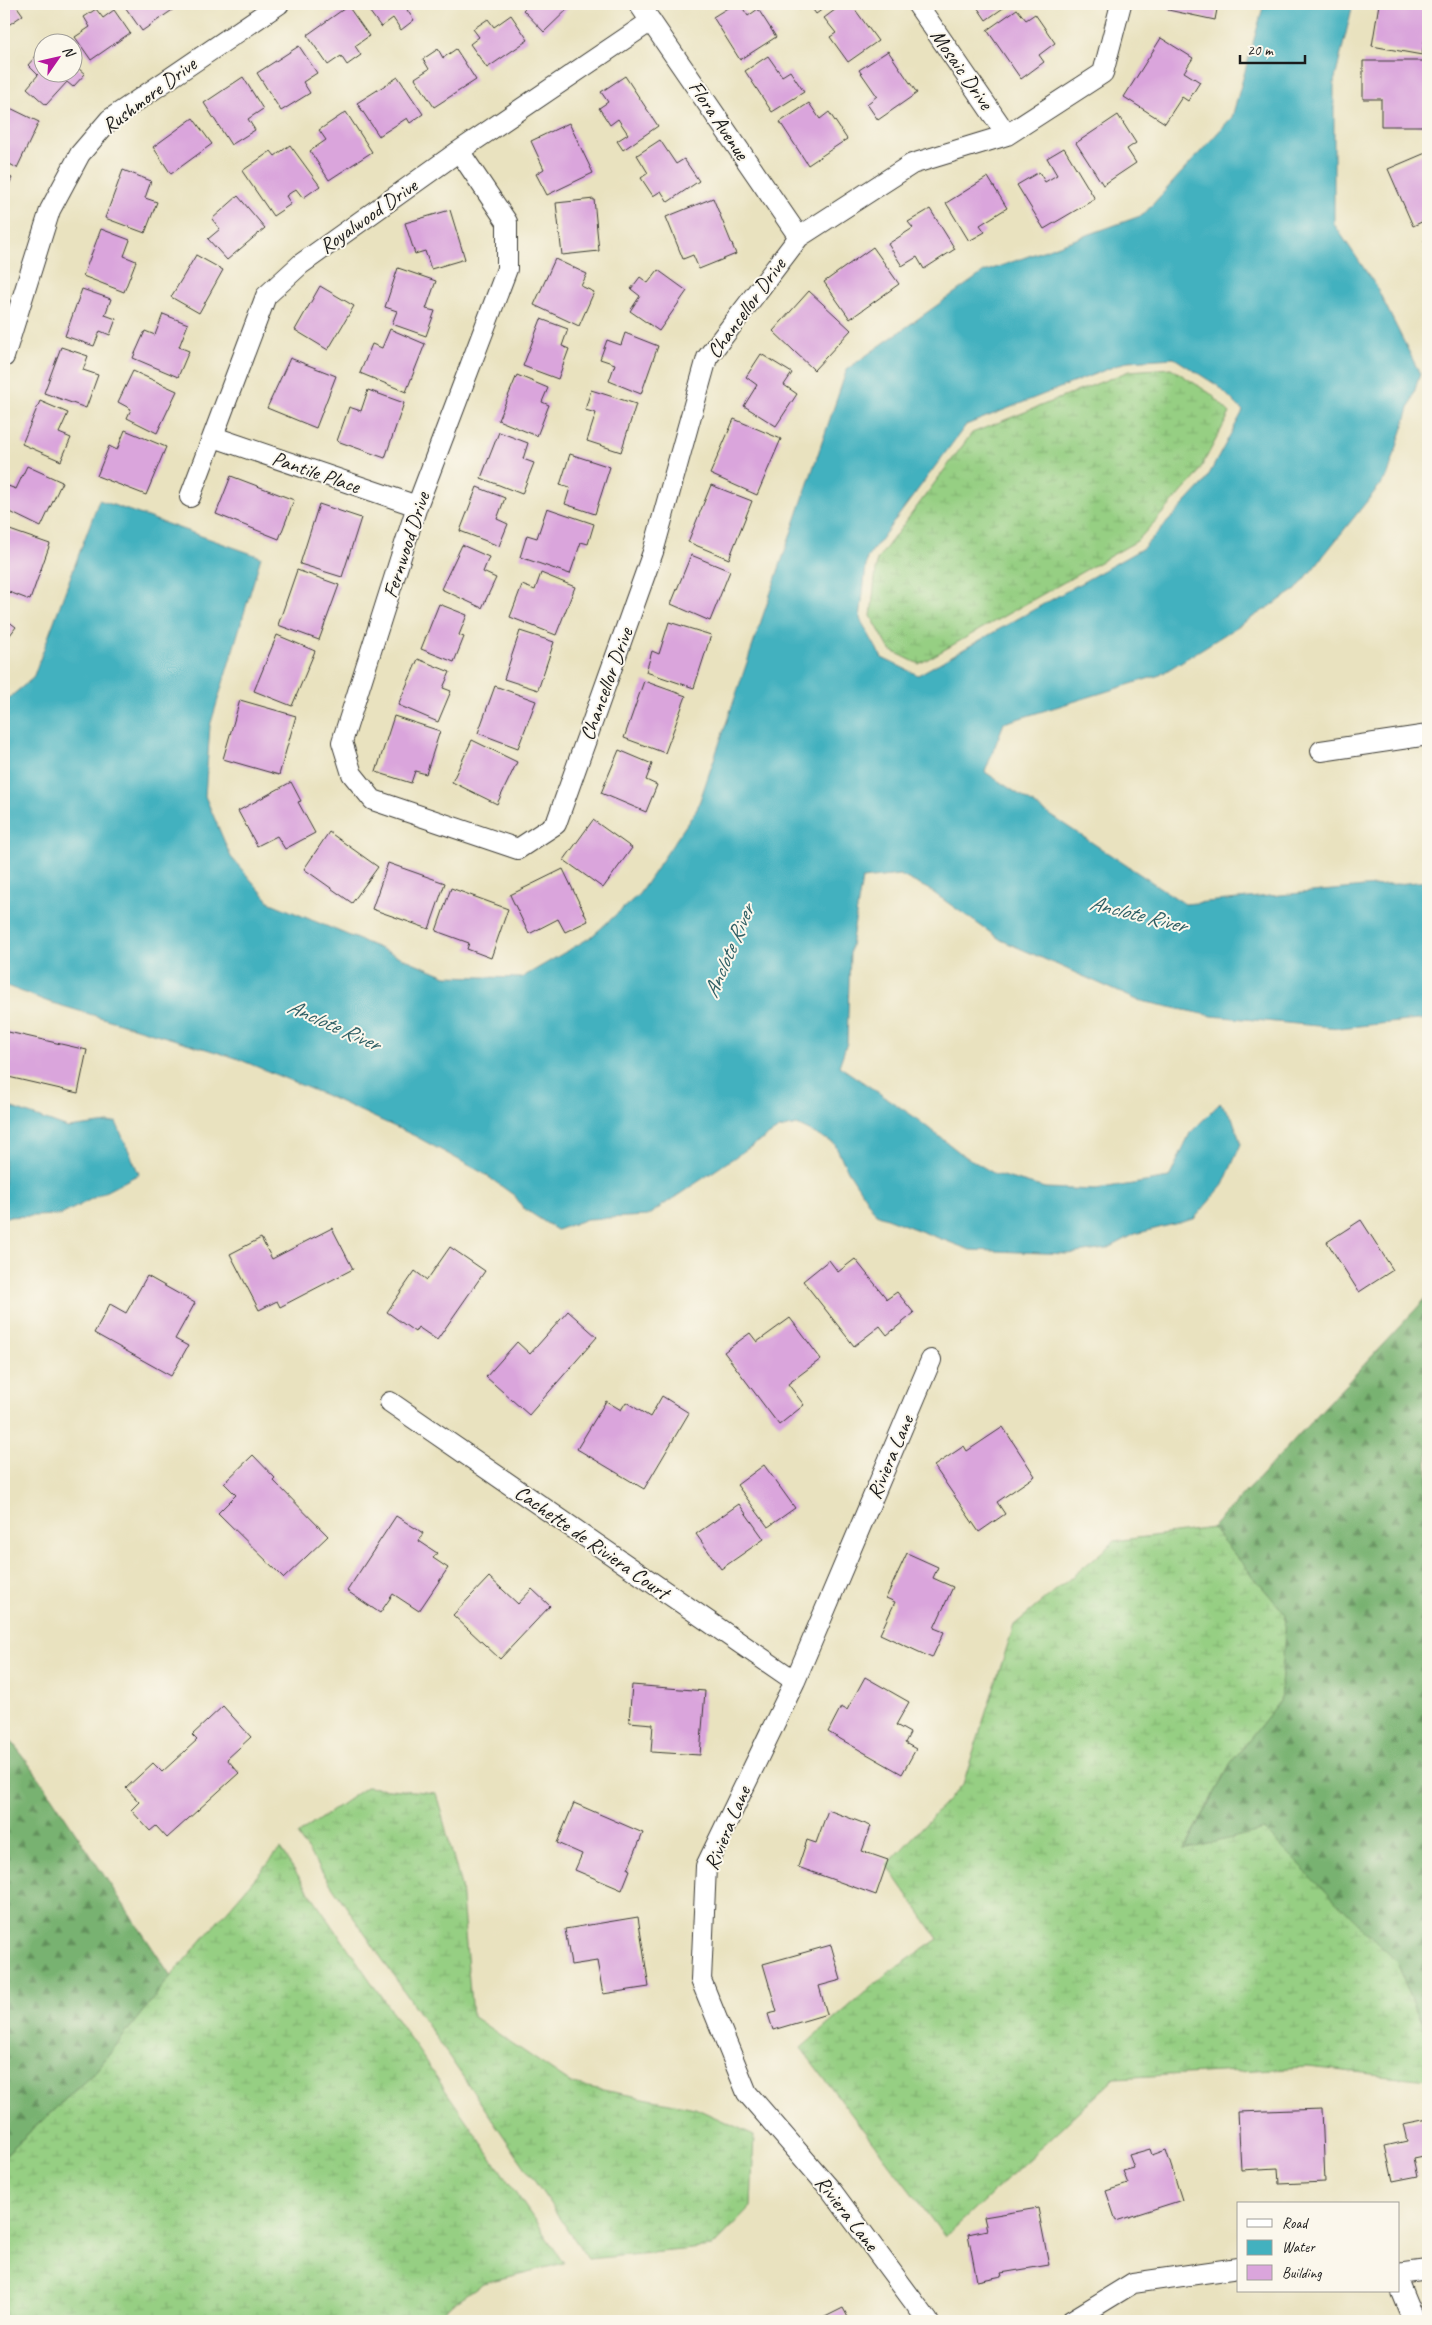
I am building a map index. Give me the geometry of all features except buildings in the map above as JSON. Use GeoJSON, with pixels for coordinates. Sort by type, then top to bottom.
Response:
{"type":"FeatureCollection","features":[{"type":"Feature","properties":{"kind":"street","name":"Rushmore Drive"},"geometry":{"type":"LineString","coordinates":[[4,357],[50,210],[80,154],[110,119],[279,4]]}},
{"type":"Feature","properties":{"kind":"street","name":"Flora Avenue"},"geometry":{"type":"LineString","coordinates":[[639,4],[798,237]]}},
{"type":"Feature","properties":{"kind":"street","name":"Mosaic Drive"},"geometry":{"type":"LineString","coordinates":[[917,4],[1007,135]]}},
{"type":"Feature","properties":{"kind":"street","name":"Chancellor Drive"},"geometry":{"type":"LineString","coordinates":[[518,849],[556,824],[653,552],[707,358],[798,237],[912,164],[1007,135],[1103,73],[1121,4]]}},
{"type":"Feature","properties":{"kind":"street","name":"Royalwood Drive"},"geometry":{"type":"LineString","coordinates":[[190,497],[266,296],[301,264],[459,151],[651,21]]}},
{"type":"Feature","properties":{"kind":"street","name":"Fernwood Drive"},"geometry":{"type":"LineString","coordinates":[[459,151],[507,222],[507,269],[417,506],[342,742],[352,774],[373,800],[518,849]]}},
{"type":"Feature","properties":{"kind":"street","name":"Pantile Place"},"geometry":{"type":"LineString","coordinates":[[214,437],[417,506]]}},
{"type":"Feature","properties":{"kind":"street"},"geometry":{"type":"LineString","coordinates":[[1321,751],[1428,735]]}},
{"type":"Feature","properties":{"kind":"street","name":"Riviera Lane"},"geometry":{"type":"LineString","coordinates":[[928,2321],[832,2190],[747,2094],[701,1980],[706,1866],[795,1681],[931,1360]]}},
{"type":"Feature","properties":{"kind":"street","name":"Cachette de Riviera Court"},"geometry":{"type":"LineString","coordinates":[[390,1402],[795,1681]]}},
{"type":"Feature","properties":{"kind":"street"},"geometry":{"type":"LineString","coordinates":[[1071,2321],[1133,2283],[1237,2268]]}},
{"type":"Feature","properties":{"kind":"street"},"geometry":{"type":"LineString","coordinates":[[1400,2274],[1428,2270]]}},
{"type":"Feature","properties":{"kind":"street"},"geometry":{"type":"LineString","coordinates":[[1400,2287],[1414,2321]]}},
{"type":"Feature","properties":{"kind":"green space"},"geometry":{"type":"Polygon","coordinates":[[[1171,368],[1211,394],[1230,413],[1196,477],[1137,541],[919,664],[890,650],[871,616],[877,560],[972,433],[1129,371],[1171,368]]]}},
{"type":"Feature","properties":{"kind":"green space"},"geometry":{"type":"Polygon","coordinates":[[[1428,1296],[1428,2040],[1396,1961],[1184,1851],[1230,1764],[1280,1701],[1286,1615],[1212,1528],[1428,1296]]]}},
{"type":"Feature","properties":{"kind":"green space"},"geometry":{"type":"Polygon","coordinates":[[[1212,1528],[1286,1615],[1280,1701],[1230,1764],[1184,1850],[1264,1830],[1396,1961],[1428,2040],[1428,2080],[1307,2067],[1115,2078],[945,2237],[801,2048],[884,1976],[938,1939],[887,1865],[963,1784],[1014,1625],[1115,1541],[1212,1528]]]}},
{"type":"Feature","properties":{"kind":"green space"},"geometry":{"type":"Polygon","coordinates":[[[4,1731],[40,1779],[171,1976],[96,2071],[4,2156],[4,1731]]]}},
{"type":"Feature","properties":{"kind":"green space"},"geometry":{"type":"Polygon","coordinates":[[[366,1787],[436,1793],[461,1886],[472,2016],[572,2084],[695,2108],[754,2135],[751,2207],[712,2247],[588,2259],[297,1835],[366,1787]]]}},
{"type":"Feature","properties":{"kind":"green space"},"geometry":{"type":"Polygon","coordinates":[[[280,1849],[564,2263],[483,2283],[428,2321],[4,2321],[4,2156],[96,2071],[171,1976],[280,1849]]]}},
{"type":"Feature","properties":{"kind":"water","name":"Anclote River"},"geometry":{"type":"Polygon","coordinates":[[[1264,4],[1353,4],[1334,83],[1334,224],[1376,286],[1420,374],[1388,475],[1296,590],[1160,675],[1004,723],[985,772],[1185,904],[1428,881],[1428,1019],[1339,1028],[1212,1016],[1137,1000],[1001,940],[928,889],[900,875],[862,879],[850,952],[847,1043],[839,1066],[913,1116],[963,1155],[995,1174],[1045,1188],[1096,1190],[1169,1178],[1190,1133],[1220,1103],[1232,1117],[1241,1144],[1223,1185],[1194,1219],[1135,1234],[1107,1249],[1068,1254],[970,1250],[876,1214],[848,1171],[834,1143],[797,1125],[779,1129],[647,1216],[587,1219],[557,1230],[523,1208],[515,1196],[483,1173],[415,1136],[332,1098],[236,1058],[46,1001],[4,985],[4,702],[33,678],[99,500],[261,557],[210,726],[205,796],[231,857],[271,903],[446,976],[521,978],[591,937],[639,894],[697,809],[847,369],[984,272],[1143,215],[1232,117],[1264,4]],[[1174,358],[1128,361],[966,425],[867,558],[860,619],[882,658],[918,675],[1143,548],[1205,482],[1243,411],[1218,386],[1174,358]]]}},
{"type":"Feature","properties":{"kind":"water"},"geometry":{"type":"Polygon","coordinates":[[[4,1105],[68,1128],[116,1122],[139,1174],[61,1215],[4,1217],[4,1105]]]}}]}
